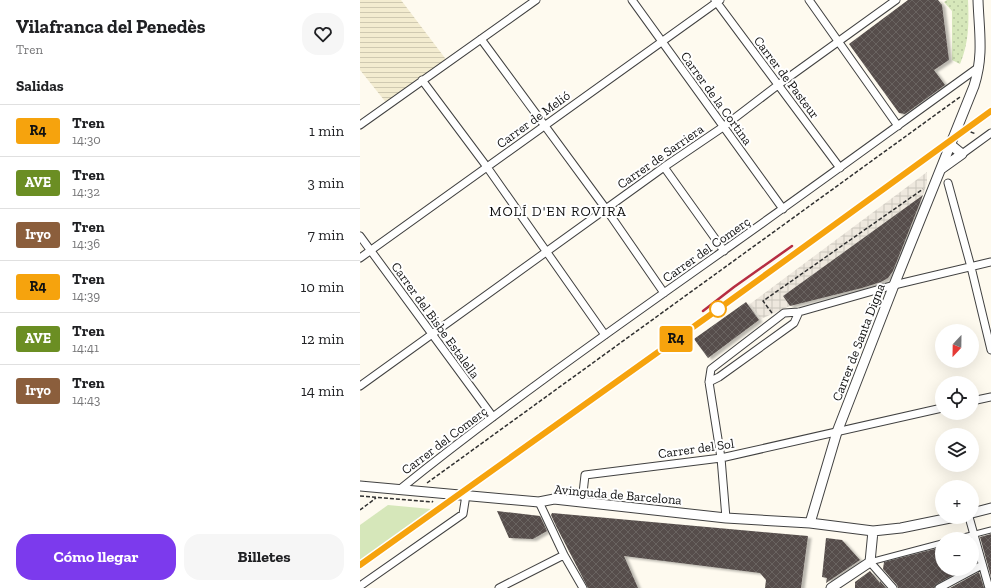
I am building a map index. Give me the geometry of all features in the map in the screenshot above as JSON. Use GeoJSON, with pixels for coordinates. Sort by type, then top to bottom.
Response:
{"type":"FeatureCollection","features":[{"type":"Feature","properties":{"kind":"street"},"geometry":{"type":"LineString","coordinates":[[360,125],[536,0]]}},
{"type":"Feature","properties":{"kind":"street","name":"Carrer de la Cortina"},"geometry":{"type":"LineString","coordinates":[[632,0],[783,209]]}},
{"type":"Feature","properties":{"kind":"street"},"geometry":{"type":"LineString","coordinates":[[809,0],[898,126]]}},
{"type":"Feature","properties":{"kind":"street","name":"Carrer de Sarriera"},"geometry":{"type":"LineString","coordinates":[[360,386],[664,167],[723,127],[778,85],[896,0]]}},
{"type":"Feature","properties":{"kind":"street","name":"Carrer de Santa Digna"},"geometry":{"type":"LineString","coordinates":[[810,523],[837,432],[974,86],[979,67],[981,46],[978,0]]}},
{"type":"Feature","properties":{"kind":"street","name":"Carrer de Melió"},"geometry":{"type":"LineString","coordinates":[[360,258],[717,1]]}},
{"type":"Feature","properties":{"kind":"street","name":"Carrer de Pasteur"},"geometry":{"type":"LineString","coordinates":[[717,1],[840,168]]}},
{"type":"Feature","properties":{"kind":"street"},"geometry":{"type":"LineString","coordinates":[[481,39],[606,209],[664,293]]}},
{"type":"Feature","properties":{"kind":"street","name":"Carrer del Comerç"},"geometry":{"type":"LineString","coordinates":[[399,490],[605,334],[783,209],[979,67]]}},
{"type":"Feature","properties":{"kind":"street"},"geometry":{"type":"LineString","coordinates":[[422,80],[487,167],[605,334]]}},
{"type":"Feature","properties":{"kind":"street"},"geometry":{"type":"LineString","coordinates":[[938,175],[962,154],[991,133]]}},
{"type":"Feature","properties":{"kind":"street"},"geometry":{"type":"LineString","coordinates":[[951,145],[962,154]]}},
{"type":"Feature","properties":{"kind":"street"},"geometry":{"type":"LineString","coordinates":[[664,167],[724,251]]}},
{"type":"Feature","properties":{"kind":"street"},"geometry":{"type":"LineString","coordinates":[[948,183],[971,267],[991,350]]}},
{"type":"Feature","properties":{"kind":"street","name":"Carrer del Bisbe Estalella"},"geometry":{"type":"LineString","coordinates":[[360,236],[493,418]]}},
{"type":"Feature","properties":{"kind":"street"},"geometry":{"type":"LineString","coordinates":[[726,518],[721,458],[709,382],[711,368],[784,313],[799,312],[894,285],[991,262]]}},
{"type":"Feature","properties":{"kind":"street"},"geometry":{"type":"LineString","coordinates":[[709,382],[719,378],[794,323],[799,312]]}},
{"type":"Feature","properties":{"kind":"street"},"geometry":{"type":"LineString","coordinates":[[979,400],[991,397]]}},
{"type":"Feature","properties":{"kind":"street","name":"Carrer del Sol"},"geometry":{"type":"LineString","coordinates":[[582,502],[585,475],[721,458],[935,410]]}},
{"type":"Feature","properties":{"kind":"street","name":"Avinguda de Barcelona"},"geometry":{"type":"LineString","coordinates":[[360,486],[539,502],[554,499],[726,518],[810,523],[873,531],[907,527],[935,521]]}},
{"type":"Feature","properties":{"kind":"street"},"geometry":{"type":"LineString","coordinates":[[360,586],[463,514],[466,495]]}},
{"type":"Feature","properties":{"kind":"street"},"geometry":{"type":"LineString","coordinates":[[539,502],[564,555],[583,588]]}},
{"type":"Feature","properties":{"kind":"street"},"geometry":{"type":"LineString","coordinates":[[979,511],[991,508]]}},
{"type":"Feature","properties":{"kind":"street"},"geometry":{"type":"LineString","coordinates":[[979,533],[991,530]]}},
{"type":"Feature","properties":{"kind":"street"},"geometry":{"type":"LineString","coordinates":[[873,531],[870,562],[893,588]]}},
{"type":"Feature","properties":{"kind":"street"},"geometry":{"type":"LineString","coordinates":[[831,588],[870,562],[935,545]]}},
{"type":"Feature","properties":{"kind":"street"},"geometry":{"type":"LineString","coordinates":[[499,588],[564,555]]}},
{"type":"Feature","properties":{"kind":"street"},"geometry":{"type":"LineString","coordinates":[[979,555],[988,588]]}},
{"type":"Feature","properties":{"kind":"street"},"geometry":{"type":"LineString","coordinates":[[939,588],[982,565]]}},
{"type":"Feature","properties":{"kind":"street"},"geometry":{"type":"LineString","coordinates":[[845,578],[845,588]]}},
{"type":"Feature","properties":{"kind":"path","name":"Carrer del Comerç"},"geometry":{"type":"LineString","coordinates":[[423,485],[974,86]]}},
{"type":"Feature","properties":{"kind":"path"},"geometry":{"type":"LineString","coordinates":[[958,127],[978,135]]}},
{"type":"Feature","properties":{"kind":"path"},"geometry":{"type":"LineString","coordinates":[[772,314],[763,301],[938,175]]}},
{"type":"Feature","properties":{"kind":"path"},"geometry":{"type":"LineString","coordinates":[[360,510],[389,489]]}},
{"type":"Feature","properties":{"kind":"shaded area"},"geometry":{"type":"Polygon","coordinates":[[[360,0],[401,0],[448,62],[388,105],[360,70],[360,0]]]}},
{"type":"Feature","properties":{"kind":"shaded area"},"geometry":{"type":"Polygon","coordinates":[[[927,172],[927,183],[923,195],[783,296],[790,306],[761,319],[750,304],[927,172]]]}},
{"type":"Feature","properties":{"kind":"green space"},"geometry":{"type":"Polygon","coordinates":[[[947,0],[968,0],[968,32],[960,64],[952,60],[952,11],[944,2],[947,0]]]}},
{"type":"Feature","properties":{"kind":"green space"},"geometry":{"type":"Polygon","coordinates":[[[388,505],[431,509],[428,515],[360,563],[360,525],[388,505]]]}},
{"type":"Feature","properties":{"kind":"building"},"geometry":{"type":"Polygon","coordinates":[[[908,0],[938,0],[942,5],[949,60],[934,70],[945,85],[905,114],[899,113],[849,44],[908,0]]]}},
{"type":"Feature","properties":{"kind":"building"},"geometry":{"type":"Polygon","coordinates":[[[923,195],[893,271],[888,278],[881,282],[862,288],[790,306],[783,296],[923,195]]]}},
{"type":"Feature","properties":{"kind":"building"},"geometry":{"type":"Polygon","coordinates":[[[746,302],[759,320],[708,358],[694,339],[746,302]]]}},
{"type":"Feature","properties":{"kind":"building"},"geometry":{"type":"Polygon","coordinates":[[[497,511],[540,516],[547,531],[533,539],[509,538],[497,511]]]}},
{"type":"Feature","properties":{"kind":"building"},"geometry":{"type":"Polygon","coordinates":[[[552,513],[808,536],[801,588],[765,588],[766,580],[760,573],[624,556],[638,588],[588,588],[556,526],[551,515],[552,513]]]}},
{"type":"Feature","properties":{"kind":"building"},"geometry":{"type":"Polygon","coordinates":[[[991,534],[991,577],[980,537],[991,534]]]}},
{"type":"Feature","properties":{"kind":"building"},"geometry":{"type":"Polygon","coordinates":[[[826,538],[842,540],[860,560],[826,583],[827,578],[822,577],[826,538]]]}},
{"type":"Feature","properties":{"kind":"building"},"geometry":{"type":"Polygon","coordinates":[[[935,549],[935,576],[951,576],[937,584],[934,588],[898,588],[883,569],[884,562],[935,549]]]}},
{"type":"Feature","properties":{"kind":"building"},"geometry":{"type":"Polygon","coordinates":[[[870,571],[886,588],[855,588],[855,582],[870,571]]]}},
{"type":"Feature","properties":{"kind":"building"},"geometry":{"type":"Polygon","coordinates":[[[979,572],[984,588],[950,588],[972,576],[979,576],[979,572]]]}},
{"type":"Feature","properties":{"kind":"railway"},"geometry":{"type":"LineString","coordinates":[[703,311],[792,246]]}},
{"type":"Feature","properties":{"kind":"railway"},"geometry":{"type":"LineString","coordinates":[[707,317],[797,251]]}},
{"type":"Feature","properties":{"kind":"train","name":"R4"},"geometry":{"type":"LineString","coordinates":[[360,565],[717,310],[991,111]]}},
{"type":"Feature","properties":{"kind":"district","name":"MOLÍ D'EN ROVIRA"},"geometry":{"type":"Point","coordinates":[558,211]}}]}
